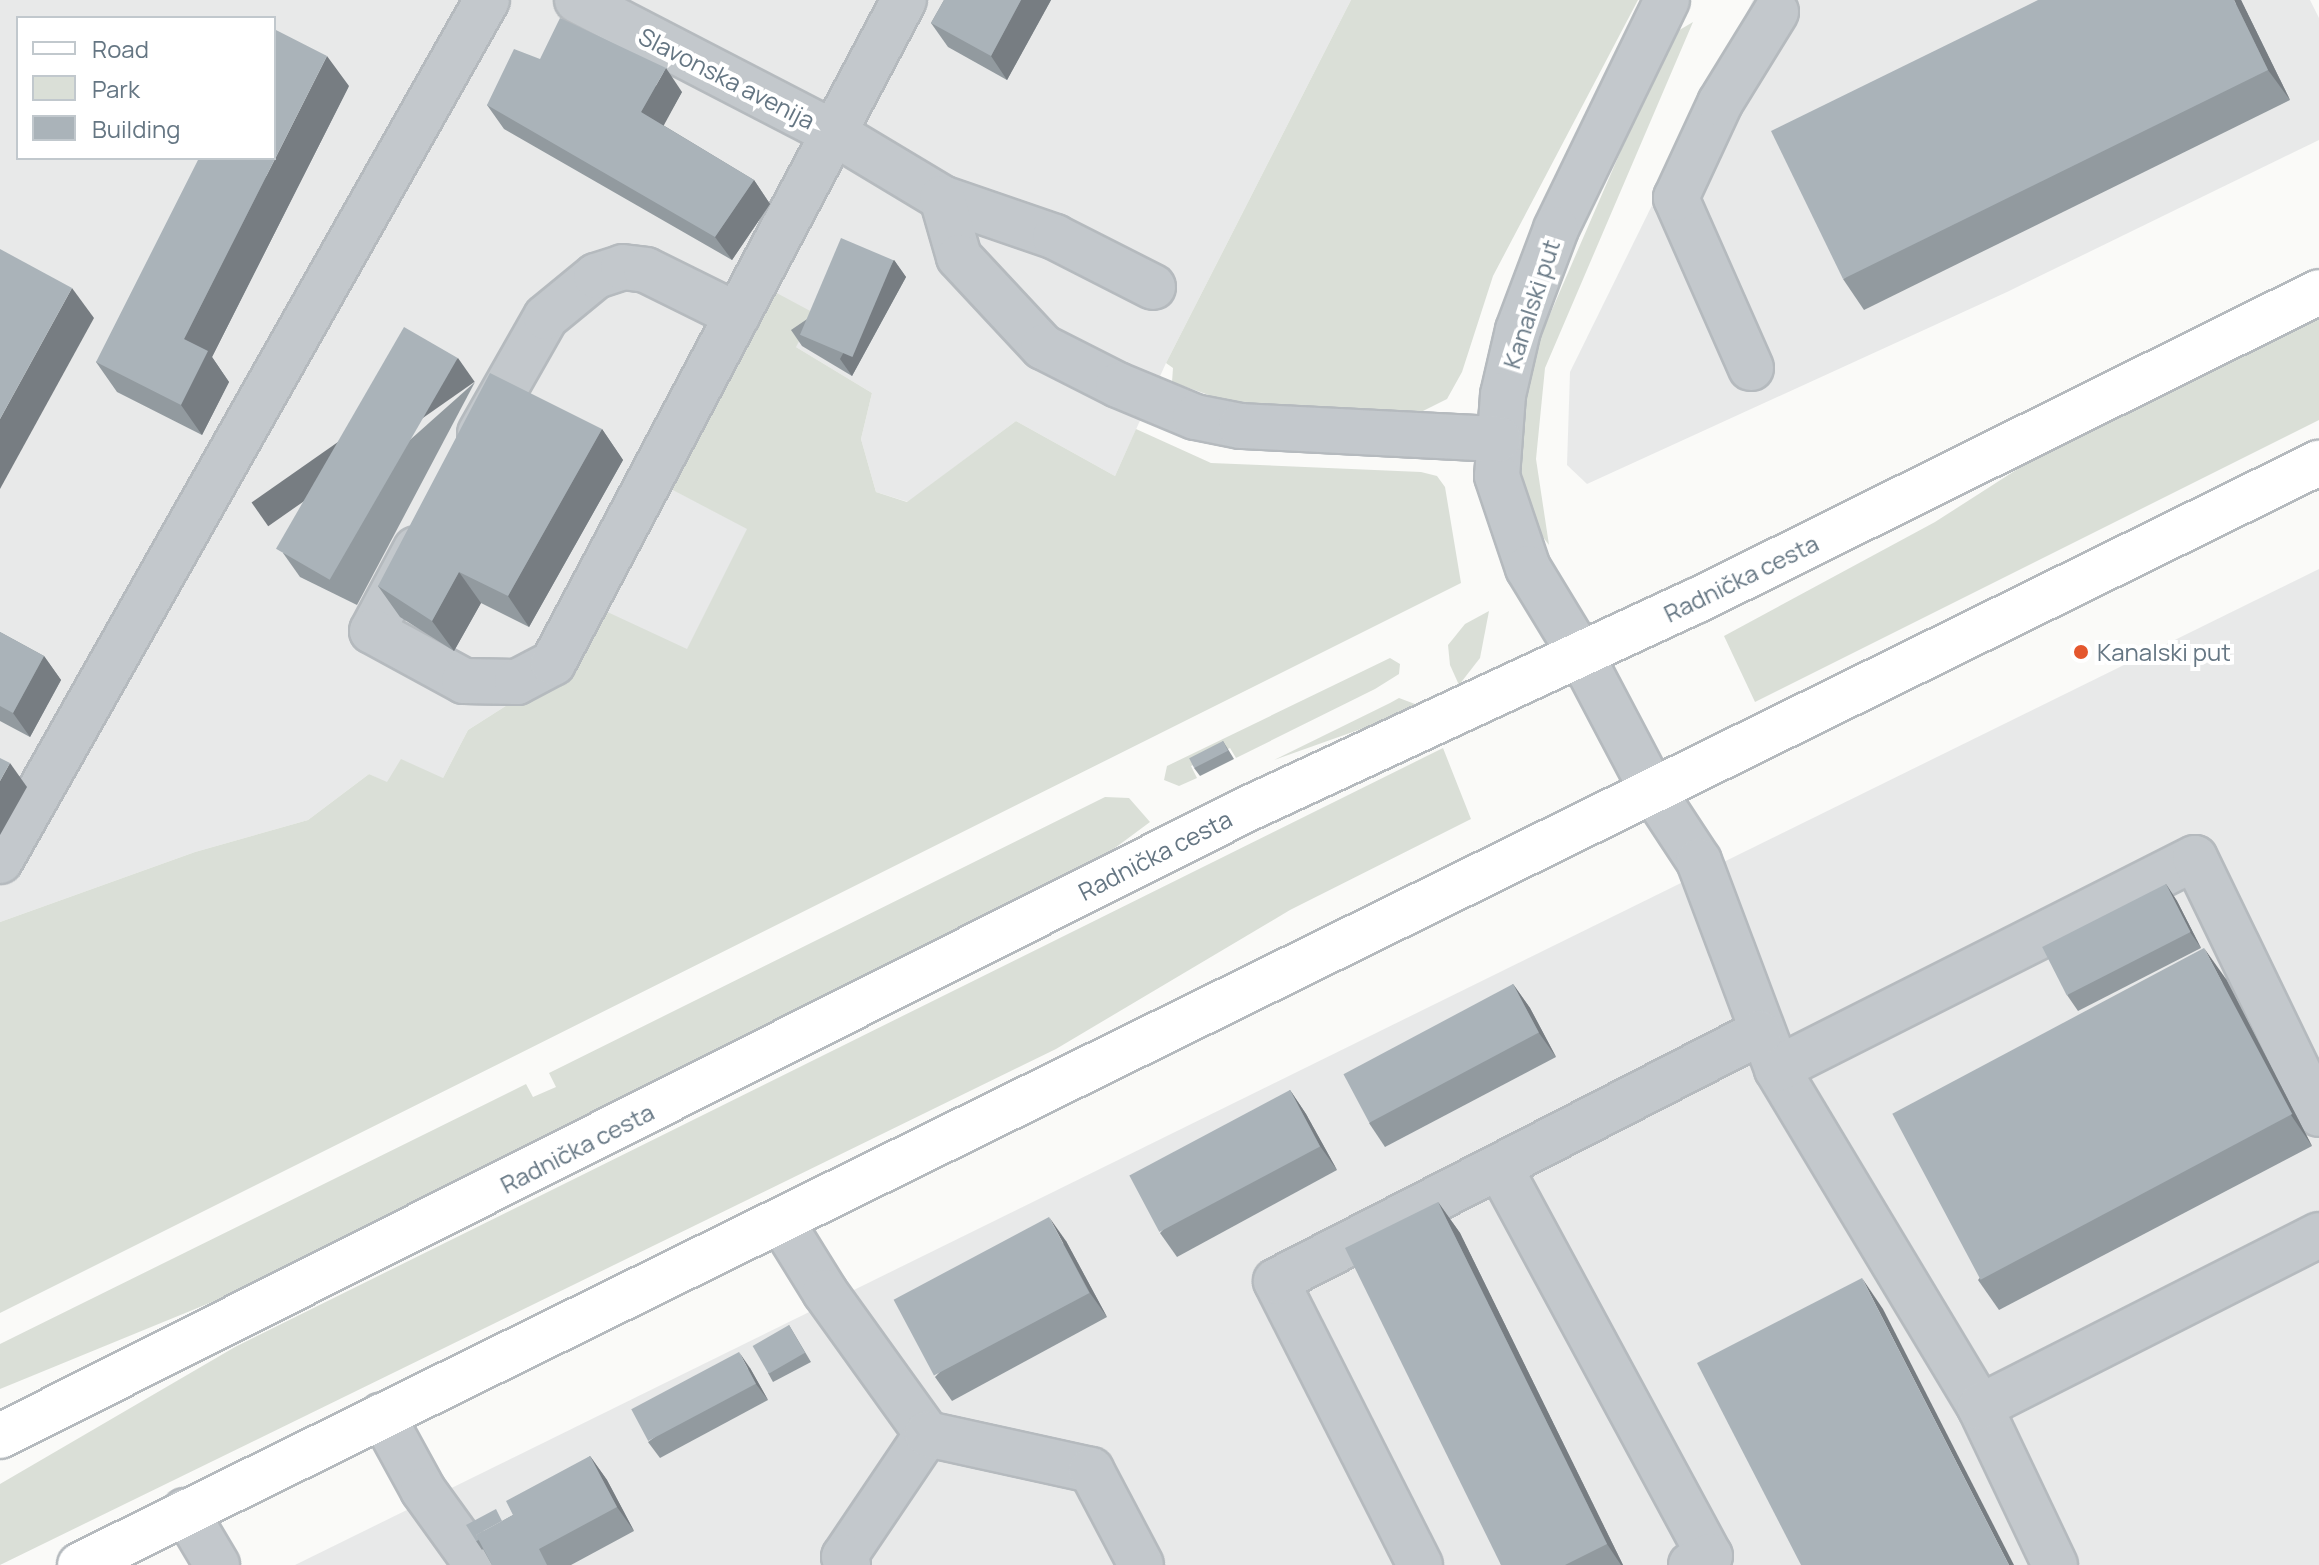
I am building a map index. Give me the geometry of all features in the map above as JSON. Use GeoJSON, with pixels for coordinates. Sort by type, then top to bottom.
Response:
{"type":"FeatureCollection","features":[{"type":"Feature","properties":{"kind":"main road","name":"Radnička cesta"},"geometry":{"type":"LineString","coordinates":[[0,1436],[1245,810],[1581,655],[2319,292]]}},
{"type":"Feature","properties":{"kind":"main road"},"geometry":{"type":"LineString","coordinates":[[80,1565],[781,1221],[1651,788],[2319,463]]}},
{"type":"Feature","properties":{"kind":"street"},"geometry":{"type":"LineString","coordinates":[[0,861],[487,0]]}},
{"type":"Feature","properties":{"kind":"street","name":"Slavonska avenija"},"geometry":{"type":"LineString","coordinates":[[577,0],[834,133],[942,198],[1055,237],[1153,287]]}},
{"type":"Feature","properties":{"kind":"street"},"geometry":{"type":"LineString","coordinates":[[438,510],[372,631],[464,681],[517,682],[553,663],[904,0]]}},
{"type":"Feature","properties":{"kind":"street","name":"Kanalski put"},"geometry":{"type":"LineString","coordinates":[[1667,0],[1556,229],[1518,330],[1503,395],[1497,476],[1523,554],[1581,655],[1651,788],[1699,861],[1768,1051],[1980,1407],[2055,1565]]}},
{"type":"Feature","properties":{"kind":"street"},"geometry":{"type":"LineString","coordinates":[[1751,368],[1676,198],[1720,103],[1775,4]]}},
{"type":"Feature","properties":{"kind":"street"},"geometry":{"type":"LineString","coordinates":[[942,198],[959,257],[1043,347],[1118,385],[1195,417],[1241,426],[1499,439]]}},
{"type":"Feature","properties":{"kind":"street"},"geometry":{"type":"LineString","coordinates":[[460,469],[546,317],[596,276],[623,267],[646,270],[737,315]]}},
{"type":"Feature","properties":{"kind":"street"},"geometry":{"type":"LineString","coordinates":[[1420,1565],[1276,1281],[1501,1170],[2195,858],[2319,1114]]}},
{"type":"Feature","properties":{"kind":"street"},"geometry":{"type":"LineString","coordinates":[[1501,1170],[1710,1556],[1691,1565]]}},
{"type":"Feature","properties":{"kind":"street"},"geometry":{"type":"LineString","coordinates":[[781,1221],[825,1292],[927,1434],[1091,1470],[1141,1565]]}},
{"type":"Feature","properties":{"kind":"street"},"geometry":{"type":"LineString","coordinates":[[1980,1407],[2319,1235]]}},
{"type":"Feature","properties":{"kind":"street"},"geometry":{"type":"LineString","coordinates":[[382,1415],[423,1490],[477,1565]]}},
{"type":"Feature","properties":{"kind":"street"},"geometry":{"type":"LineString","coordinates":[[848,1565],[844,1557],[927,1434]]}},
{"type":"Feature","properties":{"kind":"street"},"geometry":{"type":"LineString","coordinates":[[185,1511],[217,1565]]}},
{"type":"Feature","properties":{"kind":"shaded area"},"geometry":{"type":"Polygon","coordinates":[[[0,0],[1351,0],[1166,363],[1115,476],[1016,421],[908,502],[876,492],[861,439],[872,393],[796,347],[670,488],[748,529],[687,650],[556,674],[468,730],[443,778],[387,783],[369,774],[308,820],[195,852],[0,922],[0,0]]]}},
{"type":"Feature","properties":{"kind":"shaded area"},"geometry":{"type":"Polygon","coordinates":[[[1753,0],[2310,0],[2319,18],[2319,140],[2007,292],[1587,484],[1567,465],[1570,372],[1753,0]]]}},
{"type":"Feature","properties":{"kind":"shaded area"},"geometry":{"type":"Polygon","coordinates":[[[2319,569],[2319,1565],[295,1565],[2319,569]]]}},
{"type":"Feature","properties":{"kind":"green space"},"geometry":{"type":"Polygon","coordinates":[[[1351,0],[1638,0],[1493,276],[1462,372],[1447,399],[1419,413],[1237,405],[1172,382],[1173,368],[1166,363],[1351,0]]]}},
{"type":"Feature","properties":{"kind":"green space"},"geometry":{"type":"Polygon","coordinates":[[[1693,22],[1545,368],[1536,459],[1549,545],[1536,528],[1521,470],[1523,394],[1535,349],[1671,35],[1693,22]]]}},
{"type":"Feature","properties":{"kind":"green space"},"geometry":{"type":"Polygon","coordinates":[[[773,291],[814,313],[796,347],[872,393],[861,439],[876,492],[907,502],[1016,421],[1115,476],[1136,429],[1211,463],[1421,472],[1437,476],[1445,487],[1461,583],[0,1313],[0,922],[195,852],[308,820],[369,774],[387,782],[401,759],[443,778],[468,730],[556,674],[601,609],[687,649],[747,529],[669,488],[773,291]]]}},
{"type":"Feature","properties":{"kind":"green space"},"geometry":{"type":"Polygon","coordinates":[[[2319,313],[2319,420],[1755,702],[1724,636],[1935,522],[2038,456],[2319,313]]]}},
{"type":"Feature","properties":{"kind":"green space"},"geometry":{"type":"Polygon","coordinates":[[[1489,611],[1480,658],[1459,685],[1450,665],[1448,645],[1465,624],[1489,611]]]}},
{"type":"Feature","properties":{"kind":"green space"},"geometry":{"type":"Polygon","coordinates":[[[1390,658],[1400,664],[1399,674],[1375,689],[1236,758],[1230,748],[1191,766],[1197,778],[1179,786],[1164,780],[1167,766],[1390,658]]]}},
{"type":"Feature","properties":{"kind":"green space"},"geometry":{"type":"Polygon","coordinates":[[[1399,698],[1423,707],[1274,760],[1390,703],[1399,698]]]}},
{"type":"Feature","properties":{"kind":"green space"},"geometry":{"type":"Polygon","coordinates":[[[1443,748],[1471,819],[1290,910],[1056,1049],[0,1565],[0,1484],[235,1347],[1443,748]]]}},
{"type":"Feature","properties":{"kind":"green space"},"geometry":{"type":"Polygon","coordinates":[[[1105,797],[1129,798],[1150,822],[1092,865],[256,1284],[0,1389],[0,1344],[526,1084],[533,1097],[556,1087],[549,1073],[1105,797]]]}},
{"type":"Feature","properties":{"kind":"building"},"geometry":{"type":"Polygon","coordinates":[[[944,0],[1021,0],[991,56],[931,23],[944,0]]]}},
{"type":"Feature","properties":{"kind":"building"},"geometry":{"type":"Polygon","coordinates":[[[2038,0],[2234,0],[2268,70],[1843,279],[1771,131],[2038,0]]]}},
{"type":"Feature","properties":{"kind":"building"},"geometry":{"type":"Polygon","coordinates":[[[560,18],[666,68],[641,112],[754,180],[715,237],[487,105],[514,49],[540,59],[560,18]]]}},
{"type":"Feature","properties":{"kind":"building"},"geometry":{"type":"Polygon","coordinates":[[[276,30],[327,56],[276,157],[276,30]]]}},
{"type":"Feature","properties":{"kind":"building"},"geometry":{"type":"Polygon","coordinates":[[[198,160],[274,160],[184,339],[208,351],[181,405],[96,362],[198,160]]]}},
{"type":"Feature","properties":{"kind":"building"},"geometry":{"type":"Polygon","coordinates":[[[841,238],[893,260],[852,357],[800,335],[841,238]]]}},
{"type":"Feature","properties":{"kind":"building"},"geometry":{"type":"Polygon","coordinates":[[[0,249],[72,288],[0,419],[0,249]]]}},
{"type":"Feature","properties":{"kind":"building"},"geometry":{"type":"Polygon","coordinates":[[[404,327],[458,358],[330,580],[276,549],[404,327]]]}},
{"type":"Feature","properties":{"kind":"building"},"geometry":{"type":"Polygon","coordinates":[[[490,373],[602,429],[508,596],[459,572],[432,621],[378,586],[490,373]]]}},
{"type":"Feature","properties":{"kind":"building"},"geometry":{"type":"Polygon","coordinates":[[[0,632],[44,656],[13,713],[0,706],[0,632]]]}},
{"type":"Feature","properties":{"kind":"building"},"geometry":{"type":"Polygon","coordinates":[[[1223,741],[1228,751],[1194,768],[1189,758],[1223,741]]]}},
{"type":"Feature","properties":{"kind":"building"},"geometry":{"type":"Polygon","coordinates":[[[0,758],[10,763],[0,781],[0,758]]]}},
{"type":"Feature","properties":{"kind":"building"},"geometry":{"type":"Polygon","coordinates":[[[2166,884],[2191,932],[2067,995],[2042,947],[2166,884]]]}},
{"type":"Feature","properties":{"kind":"building"},"geometry":{"type":"Polygon","coordinates":[[[2204,948],[2292,1114],[1981,1280],[1892,1114],[2204,948]]]}},
{"type":"Feature","properties":{"kind":"building"},"geometry":{"type":"Polygon","coordinates":[[[1513,984],[1539,1033],[1369,1123],[1343,1074],[1513,984]]]}},
{"type":"Feature","properties":{"kind":"building"},"geometry":{"type":"Polygon","coordinates":[[[1290,1090],[1320,1147],[1159,1232],[1129,1175],[1290,1090]]]}},
{"type":"Feature","properties":{"kind":"building"},"geometry":{"type":"Polygon","coordinates":[[[1438,1202],[1607,1544],[1565,1565],[1501,1565],[1345,1248],[1438,1202]]]}},
{"type":"Feature","properties":{"kind":"building"},"geometry":{"type":"Polygon","coordinates":[[[1049,1217],[1089,1293],[934,1376],[894,1300],[1049,1217]]]}},
{"type":"Feature","properties":{"kind":"building"},"geometry":{"type":"Polygon","coordinates":[[[1862,1278],[2009,1565],[1801,1565],[1697,1363],[1862,1278]]]}},
{"type":"Feature","properties":{"kind":"building"},"geometry":{"type":"Polygon","coordinates":[[[789,1325],[805,1353],[769,1374],[753,1346],[789,1325]]]}},
{"type":"Feature","properties":{"kind":"building"},"geometry":{"type":"Polygon","coordinates":[[[739,1352],[756,1384],[648,1441],[631,1409],[739,1352]]]}},
{"type":"Feature","properties":{"kind":"building"},"geometry":{"type":"Polygon","coordinates":[[[590,1456],[617,1507],[539,1549],[547,1565],[492,1565],[476,1535],[513,1515],[506,1501],[590,1456]]]}},
{"type":"Feature","properties":{"kind":"building"},"geometry":{"type":"Polygon","coordinates":[[[496,1509],[502,1521],[476,1535],[479,1540],[476,1541],[466,1525],[496,1509]]]}},
{"type":"Feature","properties":{"kind":"place","name":"Kanalski put"},"geometry":{"type":"Point","coordinates":[2081,652]}}]}
